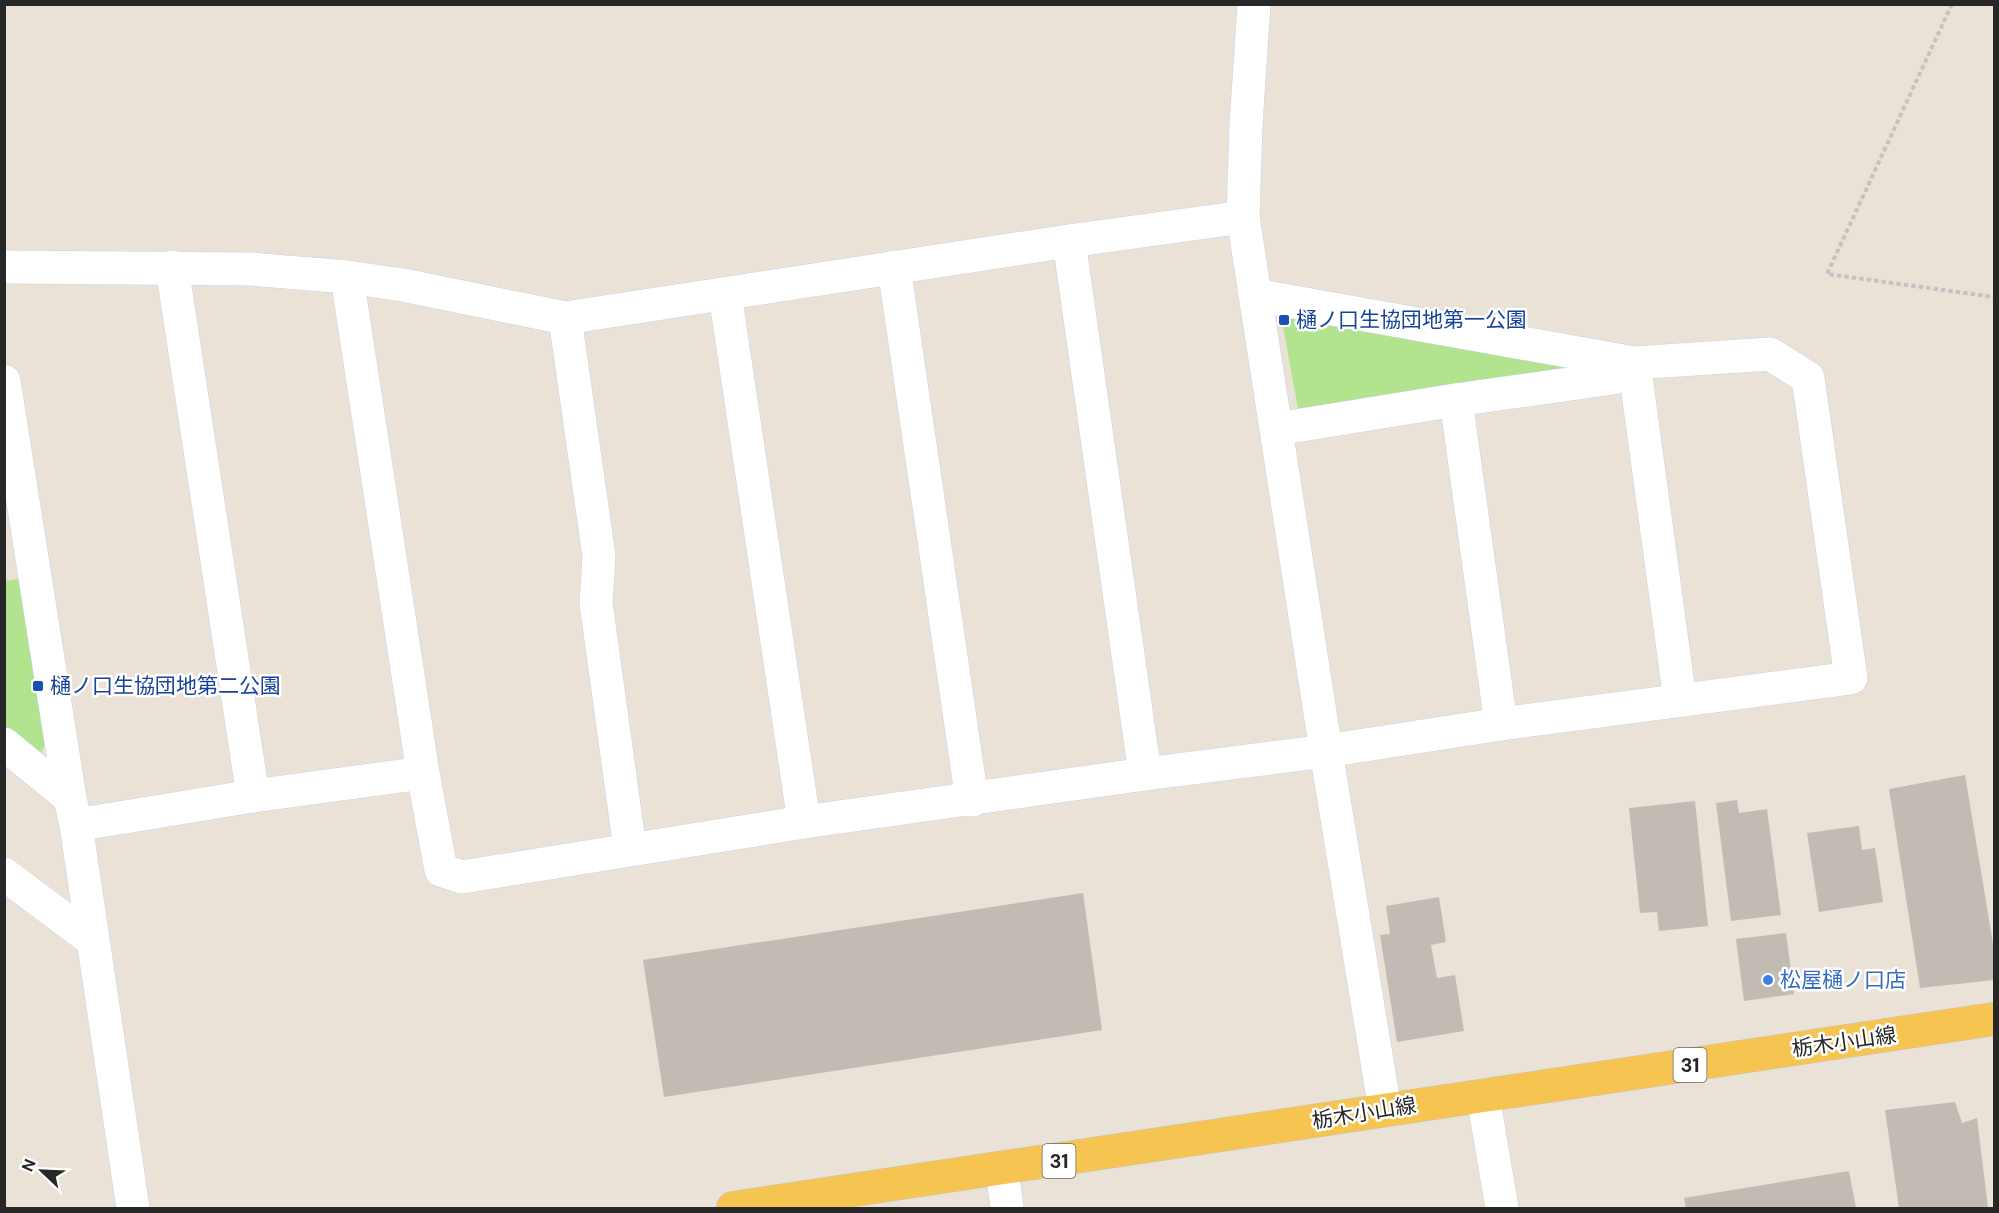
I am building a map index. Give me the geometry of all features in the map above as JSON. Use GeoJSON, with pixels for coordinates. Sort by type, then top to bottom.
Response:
{"type":"FeatureCollection","features":[{"type":"Feature","properties":{"kind":"main road","name":"栃木小山線"},"geometry":{"type":"LineString","coordinates":[[733,1209],[1995,1019]]}},
{"type":"Feature","properties":{"kind":"street"},"geometry":{"type":"LineString","coordinates":[[1254,4],[1245,125],[1243,217],[1326,751],[1385,1110]]}},
{"type":"Feature","properties":{"kind":"street"},"geometry":{"type":"LineString","coordinates":[[4,267],[250,269],[347,277],[404,285],[565,318],[1069,240],[1243,217]]}},
{"type":"Feature","properties":{"kind":"street"},"geometry":{"type":"LineString","coordinates":[[1069,240],[1145,774]]}},
{"type":"Feature","properties":{"kind":"street"},"geometry":{"type":"LineString","coordinates":[[172,267],[253,796]]}},
{"type":"Feature","properties":{"kind":"street"},"geometry":{"type":"LineString","coordinates":[[894,267],[972,800]]}},
{"type":"Feature","properties":{"kind":"street"},"geometry":{"type":"LineString","coordinates":[[347,277],[423,773],[441,870],[462,877],[804,822],[1326,751],[1501,724],[1851,678],[1808,378],[1770,354],[1634,363],[1256,295]]}},
{"type":"Feature","properties":{"kind":"street"},"geometry":{"type":"LineString","coordinates":[[725,294],[804,822]]}},
{"type":"Feature","properties":{"kind":"street"},"geometry":{"type":"LineString","coordinates":[[565,318],[599,556],[596,603],[630,849]]}},
{"type":"Feature","properties":{"kind":"street"},"geometry":{"type":"LineString","coordinates":[[1277,429],[1456,399],[1613,378],[1634,363]]}},
{"type":"Feature","properties":{"kind":"street"},"geometry":{"type":"LineString","coordinates":[[1634,363],[1680,700]]}},
{"type":"Feature","properties":{"kind":"street"},"geometry":{"type":"LineString","coordinates":[[4,381],[73,812],[133,1209]]}},
{"type":"Feature","properties":{"kind":"street"},"geometry":{"type":"LineString","coordinates":[[1456,399],[1501,724]]}},
{"type":"Feature","properties":{"kind":"street"},"geometry":{"type":"LineString","coordinates":[[4,744],[73,812],[253,796],[423,773]]}},
{"type":"Feature","properties":{"kind":"street"},"geometry":{"type":"LineString","coordinates":[[4,874],[92,940]]}},
{"type":"Feature","properties":{"kind":"street"},"geometry":{"type":"LineString","coordinates":[[1483,1096],[1502,1209]]}},
{"type":"Feature","properties":{"kind":"street"},"geometry":{"type":"LineString","coordinates":[[1002,1169],[1007,1209]]}},
{"type":"Feature","properties":{"kind":"path"},"geometry":{"type":"LineString","coordinates":[[1952,4],[1827,274],[1995,297]]}},
{"type":"Feature","properties":{"kind":"green space"},"geometry":{"type":"Polygon","coordinates":[[[1280,309],[1611,370],[1298,409],[1280,309]]]}},
{"type":"Feature","properties":{"kind":"green space"},"geometry":{"type":"Polygon","coordinates":[[[19,579],[47,742],[38,758],[5,729],[5,581],[19,579]]]}},
{"type":"Feature","properties":{"kind":"building"},"geometry":{"type":"Polygon","coordinates":[[[1965,775],[1994,950],[1994,980],[1920,988],[1889,789],[1965,775]]]}},
{"type":"Feature","properties":{"kind":"building"},"geometry":{"type":"Polygon","coordinates":[[[1737,800],[1739,813],[1767,809],[1781,915],[1731,921],[1716,803],[1737,800]]]}},
{"type":"Feature","properties":{"kind":"building"},"geometry":{"type":"Polygon","coordinates":[[[1695,801],[1708,926],[1659,931],[1657,912],[1640,913],[1629,808],[1695,801]]]}},
{"type":"Feature","properties":{"kind":"building"},"geometry":{"type":"Polygon","coordinates":[[[1859,826],[1862,850],[1875,848],[1883,902],[1819,912],[1807,833],[1859,826]]]}},
{"type":"Feature","properties":{"kind":"building"},"geometry":{"type":"Polygon","coordinates":[[[1083,893],[1102,1030],[664,1097],[643,960],[1083,893]]]}},
{"type":"Feature","properties":{"kind":"building"},"geometry":{"type":"Polygon","coordinates":[[[1439,897],[1446,942],[1431,945],[1437,978],[1455,975],[1464,1031],[1397,1042],[1380,935],[1390,934],[1386,906],[1439,897]]]}},
{"type":"Feature","properties":{"kind":"building"},"geometry":{"type":"Polygon","coordinates":[[[1786,933],[1794,994],[1744,1001],[1736,939],[1786,933]]]}},
{"type":"Feature","properties":{"kind":"building"},"geometry":{"type":"Polygon","coordinates":[[[1955,1102],[1962,1123],[1977,1118],[1988,1208],[1899,1208],[1885,1110],[1955,1102]]]}},
{"type":"Feature","properties":{"kind":"building"},"geometry":{"type":"Polygon","coordinates":[[[1849,1171],[1856,1208],[1686,1208],[1684,1198],[1849,1171]]]}},
{"type":"Feature","properties":{"kind":"place","name":"樋ノ口生協団地第一公園"},"geometry":{"type":"Point","coordinates":[1284,320]}},
{"type":"Feature","properties":{"kind":"place","name":"樋ノ口生協団地第二公園"},"geometry":{"type":"Point","coordinates":[38,686]}},
{"type":"Feature","properties":{"kind":"place","name":"松屋樋ノ口店"},"geometry":{"type":"Point","coordinates":[1768,980]}}]}
